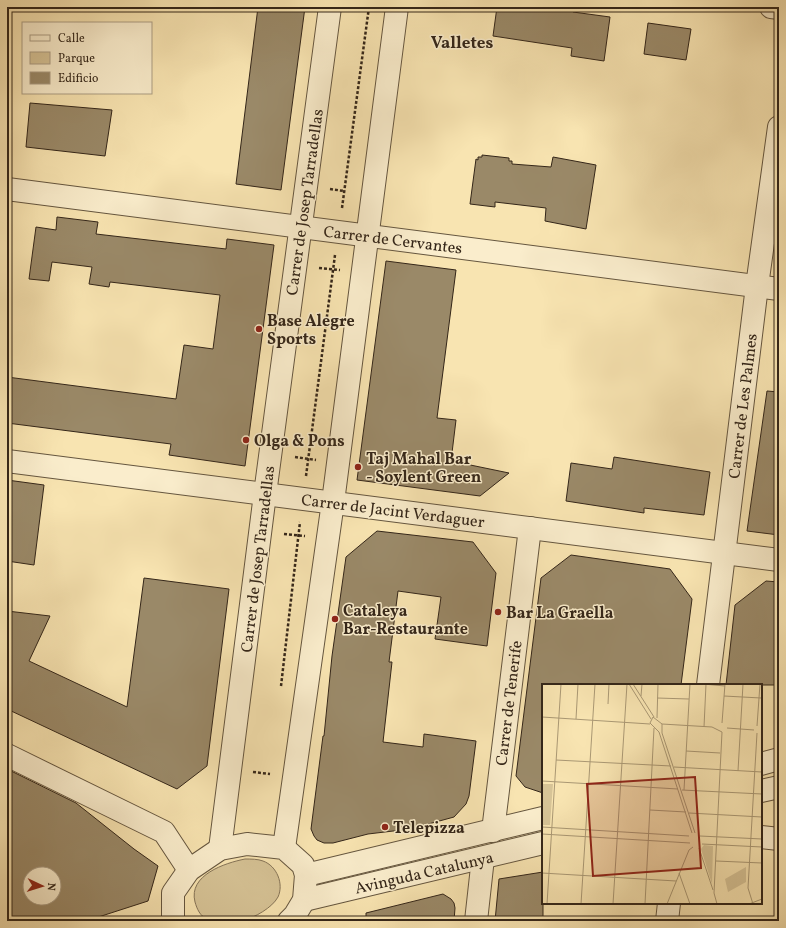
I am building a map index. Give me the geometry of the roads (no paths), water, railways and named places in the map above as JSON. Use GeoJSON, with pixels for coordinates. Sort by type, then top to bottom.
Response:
{"type":"FeatureCollection","features":[{"type":"Feature","properties":{"kind":"street","name":"Carrer de Josep Tarradellas"},"geometry":{"type":"LineString","coordinates":[[220,849],[270,454],[330,7]]}},
{"type":"Feature","properties":{"kind":"street"},"geometry":{"type":"LineString","coordinates":[[284,848],[333,502],[397,7]]}},
{"type":"Feature","properties":{"kind":"street"},"geometry":{"type":"LineString","coordinates":[[771,7],[779,8]]}},
{"type":"Feature","properties":{"kind":"street","name":"Carrer de Les Palmes"},"geometry":{"type":"LineString","coordinates":[[708,684],[757,286],[779,126]]}},
{"type":"Feature","properties":{"kind":"street","name":"Carrer de Cervantes"},"geometry":{"type":"LineString","coordinates":[[7,189],[779,289]]}},
{"type":"Feature","properties":{"kind":"street","name":"Carrer de Jacint Verdaguer"},"geometry":{"type":"LineString","coordinates":[[7,461],[779,560]]}},
{"type":"Feature","properties":{"kind":"street","name":"Carrer de Tenerife"},"geometry":{"type":"LineString","coordinates":[[493,831],[530,528]]}},
{"type":"Feature","properties":{"kind":"street"},"geometry":{"type":"LineString","coordinates":[[7,755],[164,832],[189,870]]}},
{"type":"Feature","properties":{"kind":"street"},"geometry":{"type":"LineString","coordinates":[[762,764],[779,759]]}},
{"type":"Feature","properties":{"kind":"street"},"geometry":{"type":"LineString","coordinates":[[762,791],[779,787]]}},
{"type":"Feature","properties":{"kind":"street"},"geometry":{"type":"LineString","coordinates":[[306,875],[542,818]]}},
{"type":"Feature","properties":{"kind":"street"},"geometry":{"type":"LineString","coordinates":[[762,837],[779,839]]}},
{"type":"Feature","properties":{"kind":"street"},"geometry":{"type":"LineString","coordinates":[[173,921],[174,893],[189,870],[220,849],[247,844],[284,848],[303,865],[306,875],[304,900],[295,915],[289,921]]}},
{"type":"Feature","properties":{"kind":"street","name":"Avinguda Catalunya"},"geometry":{"type":"LineString","coordinates":[[304,900],[542,844]]}},
{"type":"Feature","properties":{"kind":"street"},"geometry":{"type":"LineString","coordinates":[[476,921],[483,858]]}},
{"type":"Feature","properties":{"kind":"street"},"geometry":{"type":"LineString","coordinates":[[667,921],[669,904]]}},
{"type":"Feature","properties":{"kind":"place","name":"Base Alegre Sports"},"geometry":{"type":"Point","coordinates":[259,329]}},
{"type":"Feature","properties":{"kind":"place","name":"Olga & Pons"},"geometry":{"type":"Point","coordinates":[246,440]}},
{"type":"Feature","properties":{"kind":"place","name":"Taj Mahal Bar - Soylent Green"},"geometry":{"type":"Point","coordinates":[358,467]}},
{"type":"Feature","properties":{"kind":"place","name":"Bar La Graella"},"geometry":{"type":"Point","coordinates":[498,612]}},
{"type":"Feature","properties":{"kind":"place","name":"Cataleya Bar-Restaurante"},"geometry":{"type":"Point","coordinates":[335,619]}},
{"type":"Feature","properties":{"kind":"place","name":"Telepizza"},"geometry":{"type":"Point","coordinates":[385,827]}},
{"type":"Feature","properties":{"kind":"district","name":"Valletes"},"geometry":{"type":"Point","coordinates":[462,42]}}]}
